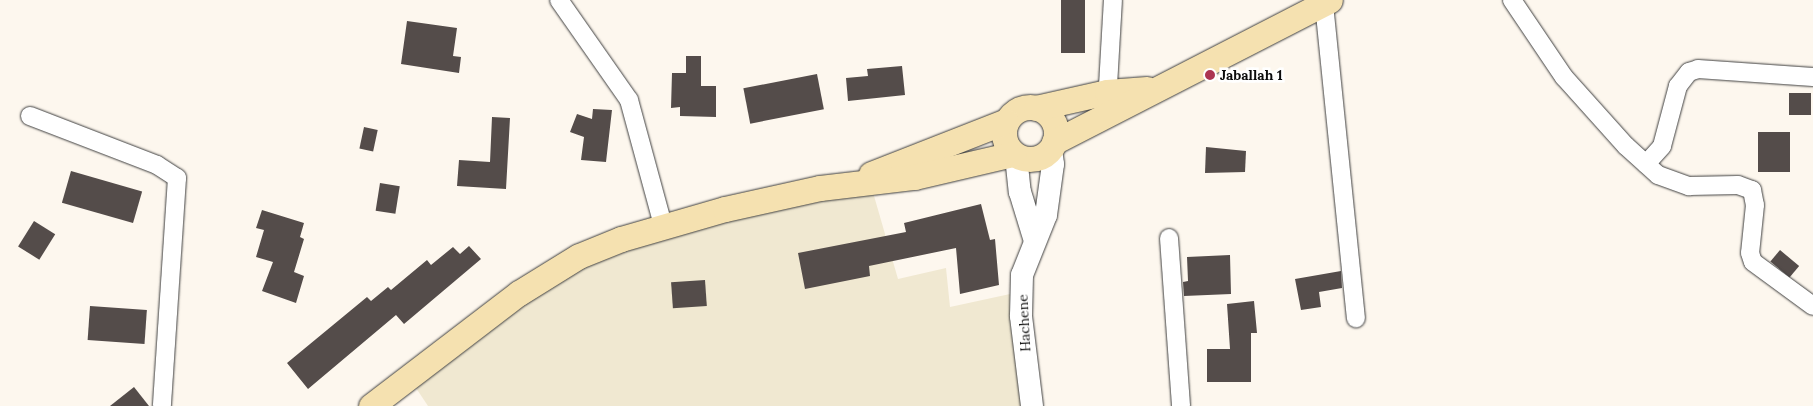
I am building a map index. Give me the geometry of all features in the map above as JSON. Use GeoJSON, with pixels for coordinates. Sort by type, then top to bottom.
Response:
{"type":"FeatureCollection","features":[{"type":"Feature","properties":{"kind":"main road"},"geometry":{"type":"LineString","coordinates":[[853,182],[911,156],[1006,121],[1019,110],[1107,104],[1152,89],[1327,2]]}},
{"type":"Feature","properties":{"kind":"main road"},"geometry":{"type":"LineString","coordinates":[[371,406],[519,293],[580,256],[663,225],[853,182],[914,177],[1015,155],[1035,159],[1107,104]]}},
{"type":"Feature","properties":{"kind":"main road"},"geometry":{"type":"LineString","coordinates":[[1036,108],[1050,117],[1056,133],[1052,145]]}},
{"type":"Feature","properties":{"kind":"main road"},"geometry":{"type":"LineString","coordinates":[[1006,121],[1003,132],[1006,144],[1015,155]]}},
{"type":"Feature","properties":{"kind":"street"},"geometry":{"type":"LineString","coordinates":[[559,0],[629,100],[663,225]]}},
{"type":"Feature","properties":{"kind":"street"},"geometry":{"type":"LineString","coordinates":[[1107,104],[1114,0]]}},
{"type":"Feature","properties":{"kind":"street"},"geometry":{"type":"LineString","coordinates":[[1512,0],[1564,76],[1646,164],[1673,183],[1701,187],[1748,187],[1754,197],[1750,253],[1753,262],[1813,306]]}},
{"type":"Feature","properties":{"kind":"street"},"geometry":{"type":"LineString","coordinates":[[1327,2],[1356,318]]}},
{"type":"Feature","properties":{"kind":"street"},"geometry":{"type":"LineString","coordinates":[[1646,164],[1662,146],[1678,86],[1689,72],[1698,70],[1813,77]]}},
{"type":"Feature","properties":{"kind":"street"},"geometry":{"type":"LineString","coordinates":[[30,116],[158,165],[177,178],[162,406]]}},
{"type":"Feature","properties":{"kind":"street","name":"Hachene"},"geometry":{"type":"LineString","coordinates":[[1032,406],[1021,316],[1022,275],[1046,215],[1053,164],[1052,145]]}},
{"type":"Feature","properties":{"kind":"street"},"geometry":{"type":"LineString","coordinates":[[1015,155],[1020,192],[1035,241]]}},
{"type":"Feature","properties":{"kind":"street"},"geometry":{"type":"LineString","coordinates":[[1169,238],[1181,406]]}},
{"type":"Feature","properties":{"kind":"shaded area"},"geometry":{"type":"Polygon","coordinates":[[[870,182],[898,279],[946,268],[950,307],[1010,294],[1010,321],[1023,406],[428,406],[406,373],[559,266],[870,182]]]}},
{"type":"Feature","properties":{"kind":"building"},"geometry":{"type":"Polygon","coordinates":[[[1061,0],[1085,0],[1085,53],[1061,53],[1061,0]]]}},
{"type":"Feature","properties":{"kind":"building"},"geometry":{"type":"Polygon","coordinates":[[[407,21],[457,28],[453,56],[461,57],[459,73],[401,64],[407,21]]]}},
{"type":"Feature","properties":{"kind":"building"},"geometry":{"type":"Polygon","coordinates":[[[686,56],[701,56],[701,86],[716,86],[716,117],[680,116],[680,107],[671,108],[672,73],[686,73],[686,56]]]}},
{"type":"Feature","properties":{"kind":"building"},"geometry":{"type":"Polygon","coordinates":[[[902,66],[905,95],[848,101],[846,78],[868,76],[867,69],[902,66]]]}},
{"type":"Feature","properties":{"kind":"building"},"geometry":{"type":"Polygon","coordinates":[[[817,74],[824,109],[750,124],[743,88],[817,74]]]}},
{"type":"Feature","properties":{"kind":"building"},"geometry":{"type":"Polygon","coordinates":[[[1789,93],[1811,93],[1811,115],[1789,115],[1789,93]]]}},
{"type":"Feature","properties":{"kind":"building"},"geometry":{"type":"Polygon","coordinates":[[[593,109],[612,110],[606,162],[581,160],[584,137],[570,132],[577,114],[592,119],[593,109]]]}},
{"type":"Feature","properties":{"kind":"building"},"geometry":{"type":"Polygon","coordinates":[[[492,117],[510,118],[506,189],[457,186],[459,160],[490,162],[492,117]]]}},
{"type":"Feature","properties":{"kind":"building"},"geometry":{"type":"Polygon","coordinates":[[[364,127],[378,130],[373,151],[359,149],[364,127]]]}},
{"type":"Feature","properties":{"kind":"building"},"geometry":{"type":"Polygon","coordinates":[[[1758,132],[1790,132],[1790,172],[1758,172],[1758,132]]]}},
{"type":"Feature","properties":{"kind":"building"},"geometry":{"type":"Polygon","coordinates":[[[1206,147],[1246,151],[1245,172],[1205,173],[1206,147]]]}},
{"type":"Feature","properties":{"kind":"building"},"geometry":{"type":"Polygon","coordinates":[[[71,171],[142,191],[133,223],[62,203],[71,171]]]}},
{"type":"Feature","properties":{"kind":"building"},"geometry":{"type":"Polygon","coordinates":[[[380,183],[400,186],[395,214],[376,211],[380,183]]]}},
{"type":"Feature","properties":{"kind":"building"},"geometry":{"type":"Polygon","coordinates":[[[981,204],[990,240],[995,239],[999,285],[960,294],[956,248],[869,266],[870,276],[805,289],[798,253],[906,232],[904,223],[981,204]]]}},
{"type":"Feature","properties":{"kind":"building"},"geometry":{"type":"Polygon","coordinates":[[[262,210],[304,223],[300,237],[304,239],[294,272],[304,276],[296,303],[262,291],[273,262],[256,257],[264,230],[256,228],[262,210]]]}},
{"type":"Feature","properties":{"kind":"building"},"geometry":{"type":"Polygon","coordinates":[[[34,221],[55,234],[39,260],[18,246],[34,221]]]}},
{"type":"Feature","properties":{"kind":"building"},"geometry":{"type":"Polygon","coordinates":[[[469,246],[481,259],[404,324],[396,315],[308,389],[287,363],[367,297],[371,301],[388,287],[391,290],[427,260],[431,265],[453,247],[460,254],[469,246]]]}},
{"type":"Feature","properties":{"kind":"building"},"geometry":{"type":"Polygon","coordinates":[[[1780,250],[1799,266],[1790,278],[1770,261],[1780,250]]]}},
{"type":"Feature","properties":{"kind":"building"},"geometry":{"type":"Polygon","coordinates":[[[1230,255],[1231,294],[1184,296],[1183,282],[1188,281],[1187,257],[1230,255]]]}},
{"type":"Feature","properties":{"kind":"building"},"geometry":{"type":"Polygon","coordinates":[[[1341,271],[1342,288],[1319,292],[1321,307],[1301,310],[1295,279],[1341,271]]]}},
{"type":"Feature","properties":{"kind":"building"},"geometry":{"type":"Polygon","coordinates":[[[705,280],[707,306],[673,308],[671,282],[705,280]]]}},
{"type":"Feature","properties":{"kind":"building"},"geometry":{"type":"Polygon","coordinates":[[[1254,301],[1257,333],[1251,333],[1251,382],[1207,382],[1207,349],[1230,349],[1227,304],[1254,301]]]}},
{"type":"Feature","properties":{"kind":"building"},"geometry":{"type":"Polygon","coordinates":[[[90,306],[147,310],[144,344],[88,340],[90,306]]]}},
{"type":"Feature","properties":{"kind":"building"},"geometry":{"type":"Polygon","coordinates":[[[134,387],[149,406],[110,406],[134,387]]]}},
{"type":"Feature","properties":{"kind":"place","name":"Jaballah 1"},"geometry":{"type":"Point","coordinates":[1210,75]}}]}
